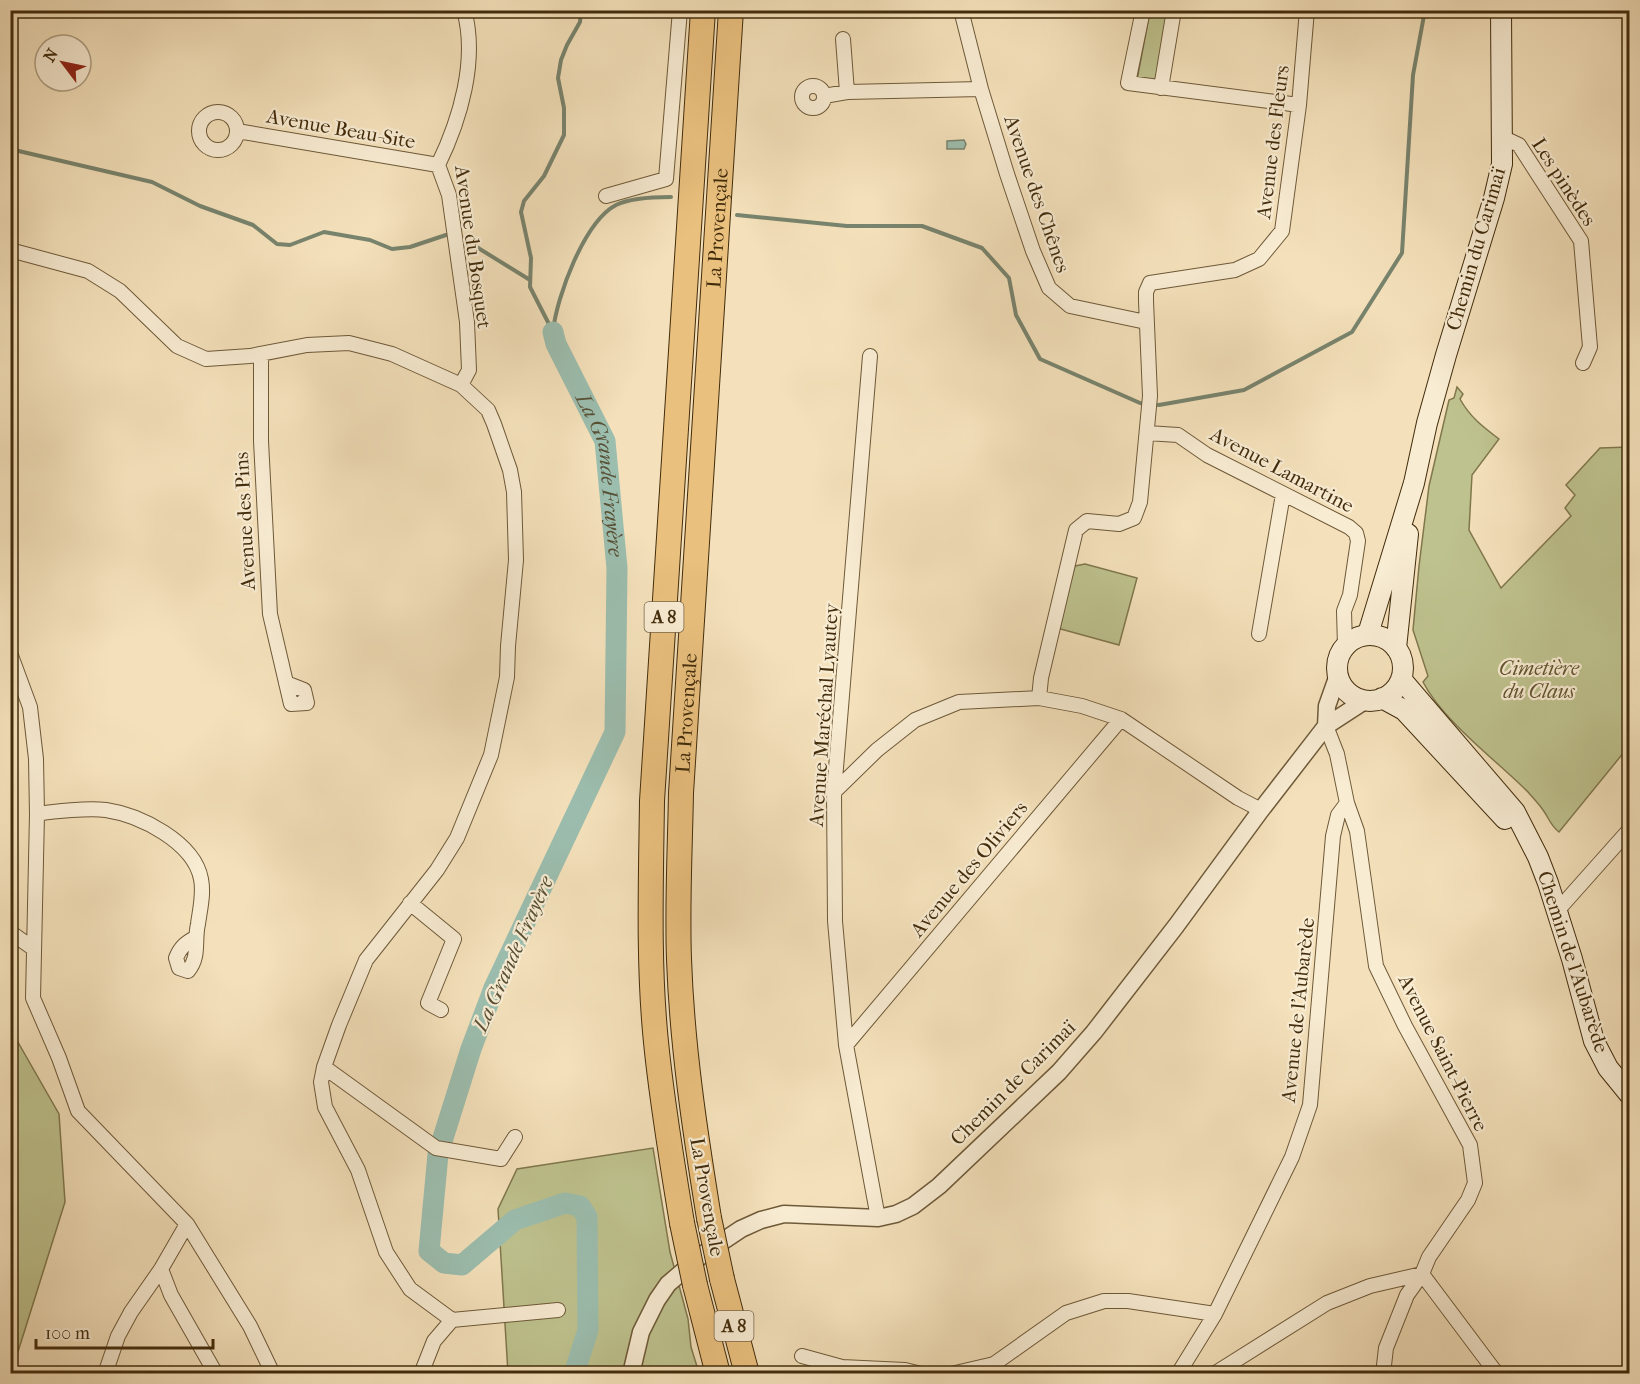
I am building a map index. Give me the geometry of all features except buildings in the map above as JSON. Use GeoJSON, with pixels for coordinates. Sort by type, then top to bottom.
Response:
{"type":"FeatureCollection","features":[{"type":"Feature","properties":{"kind":"highway","name":"La Provençale"},"geometry":{"type":"LineString","coordinates":[[703,10],[652,801],[651,893],[656,1040],[665,1120],[695,1285],[718,1374]]}},
{"type":"Feature","properties":{"kind":"highway","name":"La Provençale"},"geometry":{"type":"LineString","coordinates":[[730,10],[681,793],[679,958],[690,1096],[709,1218],[722,1279],[747,1374]]}},
{"type":"Feature","properties":{"kind":"main road","name":"Chemin du Carimaï"},"geometry":{"type":"LineString","coordinates":[[1368,634],[1414,483],[1427,423],[1502,164],[1501,10]]}},
{"type":"Feature","properties":{"kind":"main road","name":"Chemin du Carimaï"},"geometry":{"type":"LineString","coordinates":[[1396,648],[1414,483]]}},
{"type":"Feature","properties":{"kind":"main road"},"geometry":{"type":"LineString","coordinates":[[1368,634],[1388,640],[1401,657],[1403,668],[1401,679],[1396,687],[1374,699],[1356,698],[1348,693],[1338,675],[1338,660],[1345,646],[1359,636],[1368,634]]}},
{"type":"Feature","properties":{"kind":"main road","name":"Chemin de l'Aubarède"},"geometry":{"type":"LineString","coordinates":[[1401,679],[1515,812],[1538,857],[1557,911],[1594,1041],[1608,1068],[1629,1095]]}},
{"type":"Feature","properties":{"kind":"main road","name":"Chemin de l'Aubarède"},"geometry":{"type":"LineString","coordinates":[[1374,699],[1404,710],[1538,857]]}},
{"type":"Feature","properties":{"kind":"street","name":"Avenue du Bosquet"},"geometry":{"type":"LineString","coordinates":[[461,385],[469,370],[466,322],[449,195],[438,165],[449,143],[462,101],[469,29],[465,10]]}},
{"type":"Feature","properties":{"kind":"street"},"geometry":{"type":"LineString","coordinates":[[606,196],[666,179],[680,10]]}},
{"type":"Feature","properties":{"kind":"street","name":"Avenue des Chênes"},"geometry":{"type":"LineString","coordinates":[[961,10],[981,89],[1026,229],[1049,288],[1070,306],[1146,321]]}},
{"type":"Feature","properties":{"kind":"street"},"geometry":{"type":"LineString","coordinates":[[1143,10],[1128,83],[1299,105]]}},
{"type":"Feature","properties":{"kind":"street"},"geometry":{"type":"LineString","coordinates":[[1161,88],[1174,10]]}},
{"type":"Feature","properties":{"kind":"street","name":"Avenue des Fleurs"},"geometry":{"type":"LineString","coordinates":[[1039,698],[1041,678],[1076,530],[1087,521],[1119,524],[1134,518],[1140,502],[1150,396],[1146,292],[1150,283],[1235,270],[1259,259],[1282,231],[1299,105],[1307,10]]}},
{"type":"Feature","properties":{"kind":"street"},"geometry":{"type":"LineString","coordinates":[[843,39],[847,93]]}},
{"type":"Feature","properties":{"kind":"street"},"geometry":{"type":"LineString","coordinates":[[824,96],[847,93],[981,89]]}},
{"type":"Feature","properties":{"kind":"street","name":"Avenue Beau-Site"},"geometry":{"type":"LineString","coordinates":[[237,131],[438,165]]}},
{"type":"Feature","properties":{"kind":"street","name":"Les pinèdes"},"geometry":{"type":"LineString","coordinates":[[1503,137],[1519,145],[1581,242],[1590,347],[1583,363]]}},
{"type":"Feature","properties":{"kind":"street"},"geometry":{"type":"LineString","coordinates":[[10,250],[88,271],[120,291],[177,346],[206,359],[261,354],[307,345],[349,343],[392,354],[461,385],[488,410],[510,470],[514,492],[516,560],[507,677],[491,755],[457,838],[437,870],[366,960],[339,1024],[321,1082],[325,1107],[358,1170],[386,1252],[410,1289],[452,1320],[558,1310]]}},
{"type":"Feature","properties":{"kind":"street","name":"Avenue des Pins"},"geometry":{"type":"LineString","coordinates":[[261,354],[261,441],[270,614],[286,683]]}},
{"type":"Feature","properties":{"kind":"street","name":"Avenue Maréchal Lyautey"},"geometry":{"type":"LineString","coordinates":[[870,356],[834,792],[835,921],[846,1045],[878,1218]]}},
{"type":"Feature","properties":{"kind":"street","name":"Avenue Lamartine"},"geometry":{"type":"LineString","coordinates":[[1148,433],[1178,435],[1207,455],[1349,527],[1356,533],[1358,541],[1350,595],[1344,611],[1345,646]]}},
{"type":"Feature","properties":{"kind":"street"},"geometry":{"type":"LineString","coordinates":[[1259,634],[1283,494]]}},
{"type":"Feature","properties":{"kind":"street"},"geometry":{"type":"LineString","coordinates":[[10,653],[30,706],[36,759],[33,998],[59,1058],[78,1111],[187,1224],[250,1326],[273,1374]]}},
{"type":"Feature","properties":{"kind":"street"},"geometry":{"type":"LineString","coordinates":[[1326,726],[1328,706],[1338,675]]}},
{"type":"Feature","properties":{"kind":"street"},"geometry":{"type":"LineString","coordinates":[[834,792],[877,750],[915,720],[959,702],[1039,698],[1082,706],[1121,719],[1238,798],[1261,810]]}},
{"type":"Feature","properties":{"kind":"street","name":"Chemin de Carimaï"},"geometry":{"type":"LineString","coordinates":[[631,1374],[641,1332],[668,1284],[702,1255],[741,1229],[761,1220],[784,1214],[878,1218],[896,1214],[914,1206],[926,1197],[1059,1072],[1094,1032],[1326,726],[1374,699]]}},
{"type":"Feature","properties":{"kind":"street","name":"Avenue des Oliviers"},"geometry":{"type":"LineString","coordinates":[[846,1045],[1121,719]]}},
{"type":"Feature","properties":{"kind":"street","name":"Avenue Saint-Pierre"},"geometry":{"type":"LineString","coordinates":[[1326,726],[1337,754],[1347,803],[1357,831],[1376,966],[1405,1026],[1470,1145],[1474,1183],[1468,1200],[1429,1257],[1422,1274],[1407,1295],[1386,1347],[1383,1374]]}},
{"type":"Feature","properties":{"kind":"street","name":"Avenue de l'Aubarède"},"geometry":{"type":"LineString","coordinates":[[1178,1374],[1215,1314],[1292,1157],[1310,1105],[1333,836],[1338,815],[1347,803]]}},
{"type":"Feature","properties":{"kind":"street"},"geometry":{"type":"LineString","coordinates":[[37,814],[106,810],[145,821],[182,846],[196,865],[201,878],[202,900],[195,938]]}},
{"type":"Feature","properties":{"kind":"street"},"geometry":{"type":"LineString","coordinates":[[1557,911],[1629,829]]}},
{"type":"Feature","properties":{"kind":"street"},"geometry":{"type":"LineString","coordinates":[[411,903],[454,939],[428,1003],[441,1010]]}},
{"type":"Feature","properties":{"kind":"street"},"geometry":{"type":"LineString","coordinates":[[10,932],[34,950]]}},
{"type":"Feature","properties":{"kind":"street"},"geometry":{"type":"LineString","coordinates":[[324,1067],[387,1114],[442,1149],[501,1159],[515,1137]]}},
{"type":"Feature","properties":{"kind":"street"},"geometry":{"type":"LineString","coordinates":[[105,1374],[118,1336],[131,1312],[161,1269],[187,1224]]}},
{"type":"Feature","properties":{"kind":"street"},"geometry":{"type":"LineString","coordinates":[[161,1269],[171,1295],[216,1374]]}},
{"type":"Feature","properties":{"kind":"street"},"geometry":{"type":"LineString","coordinates":[[1214,1374],[1327,1303],[1370,1286],[1422,1274],[1497,1374]]}},
{"type":"Feature","properties":{"kind":"street"},"geometry":{"type":"LineString","coordinates":[[951,1374],[994,1364],[1066,1313],[1104,1301],[1128,1301],[1215,1314]]}},
{"type":"Feature","properties":{"kind":"street"},"geometry":{"type":"LineString","coordinates":[[421,1374],[434,1341],[452,1320]]}},
{"type":"Feature","properties":{"kind":"street"},"geometry":{"type":"LineString","coordinates":[[802,1356],[842,1367],[905,1370],[921,1374]]}},
{"type":"Feature","properties":{"kind":"green space"},"geometry":{"type":"Polygon","coordinates":[[[1150,11],[1169,11],[1156,83],[1137,80],[1150,11]]]}},
{"type":"Feature","properties":{"kind":"green space","name":"Cimetière du Claus"},"geometry":{"type":"Polygon","coordinates":[[[1457,387],[1463,394],[1460,399],[1468,411],[1499,439],[1472,475],[1469,530],[1501,588],[1571,516],[1565,508],[1575,495],[1566,485],[1600,448],[1629,447],[1629,746],[1559,832],[1528,792],[1443,711],[1423,682],[1428,676],[1413,630],[1419,566],[1429,486],[1449,400],[1454,398],[1457,387]]]}},
{"type":"Feature","properties":{"kind":"green space"},"geometry":{"type":"Polygon","coordinates":[[[1085,564],[1137,578],[1119,645],[1057,628],[1075,566],[1085,564]]]}},
{"type":"Feature","properties":{"kind":"green space"},"geometry":{"type":"Polygon","coordinates":[[[11,1030],[59,1114],[65,1202],[11,1374],[11,1030]]]}},
{"type":"Feature","properties":{"kind":"green space"},"geometry":{"type":"Polygon","coordinates":[[[653,1148],[670,1252],[688,1319],[691,1347],[699,1373],[508,1373],[498,1209],[517,1169],[653,1148]]]}},
{"type":"Feature","properties":{"kind":"shaded area"},"geometry":{"type":"Polygon","coordinates":[[[964,140],[966,144],[964,149],[947,149],[947,141],[964,140]]]}},
{"type":"Feature","properties":{"kind":"waterway"},"geometry":{"type":"LineString","coordinates":[[553,332],[530,287],[531,258],[521,212],[524,201],[544,176],[564,135],[564,108],[558,78],[561,60],[580,22],[581,10]]}},
{"type":"Feature","properties":{"kind":"waterway"},"geometry":{"type":"LineString","coordinates":[[737,215],[847,226],[922,226],[982,248],[1009,278],[1016,315],[1040,359],[1140,403],[1159,405],[1244,390],[1352,332],[1402,253],[1413,75],[1425,10]]}},
{"type":"Feature","properties":{"kind":"waterway"},"geometry":{"type":"LineString","coordinates":[[10,149],[152,182],[200,206],[253,225],[277,244],[290,245],[324,232],[370,240],[392,249],[410,247],[446,235]]}},
{"type":"Feature","properties":{"kind":"waterway"},"geometry":{"type":"LineString","coordinates":[[553,331],[560,299],[574,261],[593,227],[604,214],[616,205],[628,201],[671,197]]}},
{"type":"Feature","properties":{"kind":"waterway"},"geometry":{"type":"LineString","coordinates":[[462,238],[530,280]]}},
{"type":"Feature","properties":{"kind":"waterway","name":"La Grande Frayère"},"geometry":{"type":"LineString","coordinates":[[553,332],[556,344],[605,441],[617,568],[615,732],[494,988],[471,1049],[438,1154],[429,1251],[444,1263],[462,1265],[515,1220],[565,1203],[580,1206],[587,1217],[588,1330],[574,1374]]}}]}
